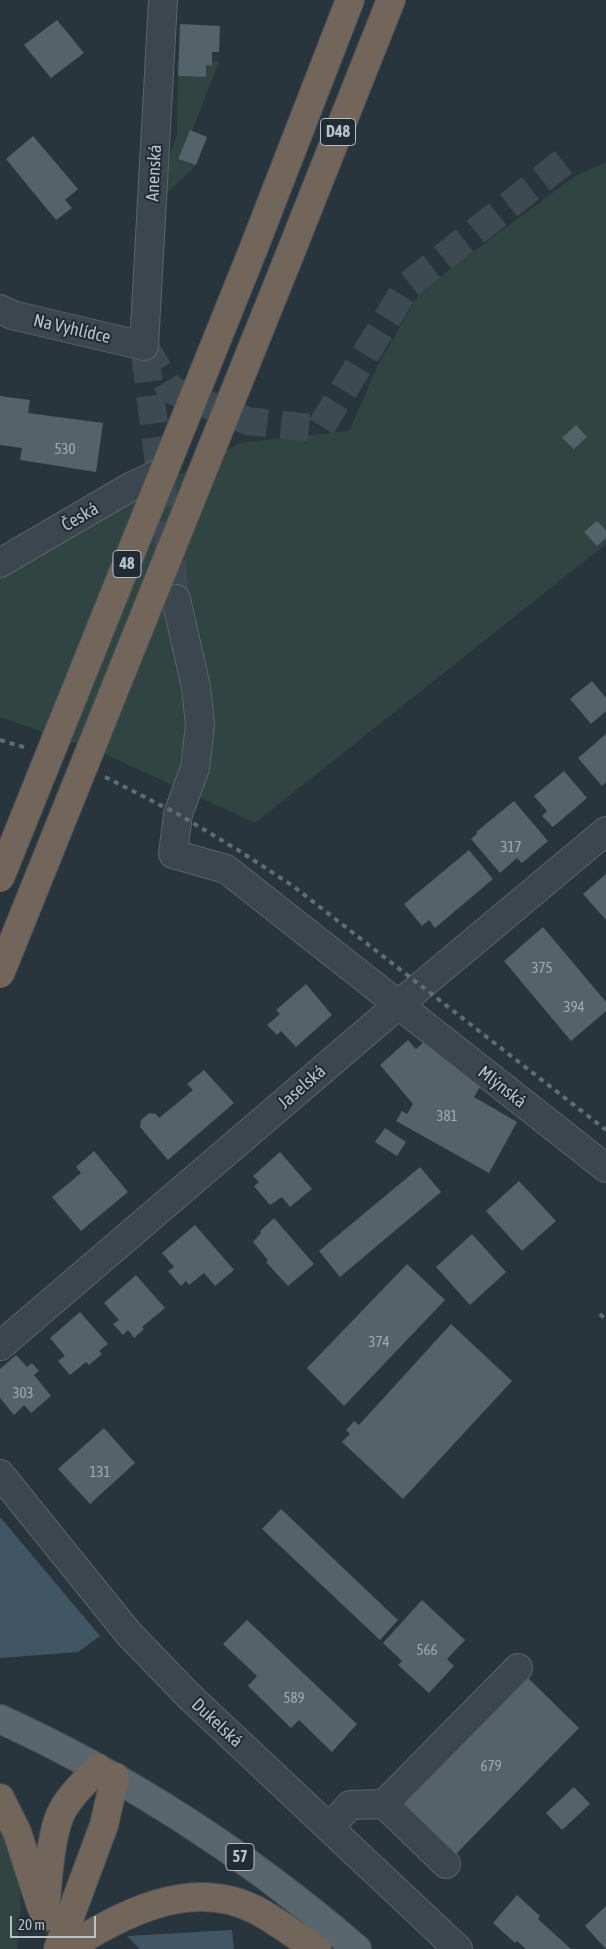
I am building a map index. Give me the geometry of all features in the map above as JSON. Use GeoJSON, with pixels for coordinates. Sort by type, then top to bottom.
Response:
{"type":"FeatureCollection","features":[{"type":"Feature","properties":{"kind":"highway","name":"D48"},"geometry":{"type":"LineString","coordinates":[[253,250],[350,0]]}},
{"type":"Feature","properties":{"kind":"highway","name":"D48"},"geometry":{"type":"LineString","coordinates":[[286,264],[391,0]]}},
{"type":"Feature","properties":{"kind":"highway","name":"48"},"geometry":{"type":"LineString","coordinates":[[0,878],[253,250]]}},
{"type":"Feature","properties":{"kind":"highway","name":"48"},"geometry":{"type":"LineString","coordinates":[[0,974],[286,264]]}},
{"type":"Feature","properties":{"kind":"highway"},"geometry":{"type":"LineString","coordinates":[[41,1949],[56,1826],[63,1809],[74,1793],[107,1772]]}},
{"type":"Feature","properties":{"kind":"highway"},"geometry":{"type":"LineString","coordinates":[[58,1949],[104,1825],[107,1772]]}},
{"type":"Feature","properties":{"kind":"highway"},"geometry":{"type":"LineString","coordinates":[[0,1798],[17,1832],[44,1917]]}},
{"type":"Feature","properties":{"kind":"highway"},"geometry":{"type":"LineString","coordinates":[[66,1949],[110,1922],[156,1903],[194,1898],[214,1898],[241,1904],[255,1910],[317,1949]]}},
{"type":"Feature","properties":{"kind":"main road","name":"57"},"geometry":{"type":"LineString","coordinates":[[0,1719],[107,1772],[216,1840],[307,1906],[356,1949]]}},
{"type":"Feature","properties":{"kind":"street","name":"Anenská"},"geometry":{"type":"LineString","coordinates":[[144,346],[163,0]]}},
{"type":"Feature","properties":{"kind":"street","name":"Na Vyhlídce"},"geometry":{"type":"LineString","coordinates":[[0,309],[12,315],[144,346]]}},
{"type":"Feature","properties":{"kind":"street","name":"Česká"},"geometry":{"type":"LineString","coordinates":[[0,563],[132,486],[160,473]]}},
{"type":"Feature","properties":{"kind":"street","name":"Mlýnská"},"geometry":{"type":"LineString","coordinates":[[176,599],[196,687],[200,725],[195,768],[178,814],[174,854],[226,868],[606,1168]]}},
{"type":"Feature","properties":{"kind":"street","name":"Jaselská"},"geometry":{"type":"LineString","coordinates":[[0,1346],[398,1005],[606,831]]}},
{"type":"Feature","properties":{"kind":"street","name":"Dukelská"},"geometry":{"type":"LineString","coordinates":[[0,1474],[129,1634],[190,1697],[458,1949]]}},
{"type":"Feature","properties":{"kind":"street"},"geometry":{"type":"LineString","coordinates":[[329,1828],[350,1805],[384,1804],[518,1668]]}},
{"type":"Feature","properties":{"kind":"street"},"geometry":{"type":"LineString","coordinates":[[384,1804],[446,1864]]}},
{"type":"Feature","properties":{"kind":"green space"},"geometry":{"type":"Polygon","coordinates":[[[212,61],[219,61],[192,131],[190,130],[178,158],[196,165],[167,193],[170,155],[177,135],[178,76],[205,77],[206,65],[212,66],[212,61]]]}},
{"type":"Feature","properties":{"kind":"green space"},"geometry":{"type":"Polygon","coordinates":[[[606,162],[606,544],[255,823],[98,751],[0,717],[0,577],[126,502],[240,443],[349,431],[379,363],[421,291],[575,176],[606,162]]]}},
{"type":"Feature","properties":{"kind":"green space"},"geometry":{"type":"Polygon","coordinates":[[[0,1821],[17,1863],[21,1906],[17,1949],[0,1949],[0,1821]]]}},
{"type":"Feature","properties":{"kind":"water"},"geometry":{"type":"Polygon","coordinates":[[[0,1517],[100,1636],[78,1652],[0,1658],[0,1517]]]}},
{"type":"Feature","properties":{"kind":"water"},"geometry":{"type":"Polygon","coordinates":[[[232,1930],[234,1949],[140,1949],[127,1936],[232,1930]]]}},
{"type":"Feature","properties":{"kind":"building"},"geometry":{"type":"Polygon","coordinates":[[[57,20],[84,53],[51,78],[24,45],[57,20]]]}},
{"type":"Feature","properties":{"kind":"building"},"geometry":{"type":"Polygon","coordinates":[[[180,24],[220,26],[219,52],[212,52],[212,66],[206,65],[206,77],[178,76],[180,24]]]}},
{"type":"Feature","properties":{"kind":"building"},"geometry":{"type":"Polygon","coordinates":[[[190,130],[207,137],[196,165],[178,159],[190,130]]]}},
{"type":"Feature","properties":{"kind":"building"},"geometry":{"type":"Polygon","coordinates":[[[33,136],[78,189],[65,200],[72,208],[56,220],[6,159],[33,136]]]}},
{"type":"Feature","properties":{"kind":"building"},"geometry":{"type":"Polygon","coordinates":[[[0,396],[30,400],[28,413],[103,423],[96,472],[20,460],[22,448],[0,445],[0,396]]]}},
{"type":"Feature","properties":{"kind":"building"},"geometry":{"type":"Polygon","coordinates":[[[576,425],[587,437],[574,449],[562,438],[576,425]]]}},
{"type":"Feature","properties":{"kind":"building"},"geometry":{"type":"Polygon","coordinates":[[[597,521],[606,530],[606,538],[597,546],[584,532],[597,521]]]}},
{"type":"Feature","properties":{"kind":"building"},"geometry":{"type":"Polygon","coordinates":[[[592,681],[606,698],[606,711],[591,724],[570,699],[592,681]]]}},
{"type":"Feature","properties":{"kind":"building"},"geometry":{"type":"Polygon","coordinates":[[[606,734],[606,782],[602,786],[578,758],[606,734]]]}},
{"type":"Feature","properties":{"kind":"building"},"geometry":{"type":"Polygon","coordinates":[[[564,771],[587,798],[553,827],[542,816],[547,811],[534,796],[564,771]]]}},
{"type":"Feature","properties":{"kind":"building"},"geometry":{"type":"Polygon","coordinates":[[[514,801],[548,841],[522,863],[517,858],[500,873],[471,839],[477,834],[476,832],[514,801]]]}},
{"type":"Feature","properties":{"kind":"building"},"geometry":{"type":"Polygon","coordinates":[[[469,850],[493,879],[435,928],[429,920],[422,926],[404,904],[469,850]]]}},
{"type":"Feature","properties":{"kind":"building"},"geometry":{"type":"Polygon","coordinates":[[[606,874],[606,920],[583,894],[606,874]]]}},
{"type":"Feature","properties":{"kind":"building"},"geometry":{"type":"Polygon","coordinates":[[[543,927],[606,1002],[606,1011],[571,1041],[504,961],[543,927]]]}},
{"type":"Feature","properties":{"kind":"building"},"geometry":{"type":"Polygon","coordinates":[[[306,984],[332,1015],[296,1047],[281,1031],[277,1035],[267,1025],[280,1014],[276,1010],[306,984]]]}},
{"type":"Feature","properties":{"kind":"building"},"geometry":{"type":"Polygon","coordinates":[[[408,1040],[416,1049],[425,1041],[480,1087],[474,1097],[517,1122],[489,1173],[396,1121],[402,1111],[407,1114],[413,1104],[380,1065],[408,1040]]]}},
{"type":"Feature","properties":{"kind":"building"},"geometry":{"type":"Polygon","coordinates":[[[204,1070],[234,1103],[168,1160],[140,1127],[141,1120],[149,1113],[156,1114],[159,1118],[193,1090],[187,1084],[204,1070]]]}},
{"type":"Feature","properties":{"kind":"building"},"geometry":{"type":"Polygon","coordinates":[[[385,1128],[406,1142],[397,1156],[375,1142],[385,1128]]]}},
{"type":"Feature","properties":{"kind":"building"},"geometry":{"type":"Polygon","coordinates":[[[94,1151],[128,1192],[81,1231],[52,1197],[81,1173],[76,1167],[94,1151]]]}},
{"type":"Feature","properties":{"kind":"building"},"geometry":{"type":"Polygon","coordinates":[[[280,1152],[312,1189],[290,1207],[282,1197],[270,1205],[254,1186],[259,1182],[253,1176],[280,1152]]]}},
{"type":"Feature","properties":{"kind":"building"},"geometry":{"type":"Polygon","coordinates":[[[420,1167],[441,1192],[340,1277],[319,1251],[420,1167]]]}},
{"type":"Feature","properties":{"kind":"building"},"geometry":{"type":"Polygon","coordinates":[[[519,1181],[556,1221],[522,1251],[486,1211],[519,1181]]]}},
{"type":"Feature","properties":{"kind":"building"},"geometry":{"type":"Polygon","coordinates":[[[274,1218],[314,1264],[288,1286],[266,1262],[268,1260],[253,1242],[261,1233],[260,1231],[274,1218]]]}},
{"type":"Feature","properties":{"kind":"building"},"geometry":{"type":"Polygon","coordinates":[[[195,1225],[234,1270],[215,1286],[204,1273],[189,1285],[186,1281],[181,1286],[168,1271],[174,1267],[162,1253],[195,1225]]]}},
{"type":"Feature","properties":{"kind":"building"},"geometry":{"type":"Polygon","coordinates":[[[472,1234],[506,1272],[470,1305],[436,1267],[472,1234]]]}},
{"type":"Feature","properties":{"kind":"building"},"geometry":{"type":"Polygon","coordinates":[[[407,1264],[445,1300],[344,1406],[307,1368],[407,1264]]]}},
{"type":"Feature","properties":{"kind":"building"},"geometry":{"type":"Polygon","coordinates":[[[136,1275],[165,1308],[142,1327],[144,1329],[134,1338],[128,1330],[123,1335],[113,1324],[119,1320],[104,1303],[136,1275]]]}},
{"type":"Feature","properties":{"kind":"building"},"geometry":{"type":"Polygon","coordinates":[[[80,1312],[108,1344],[99,1351],[102,1354],[89,1365],[86,1362],[70,1375],[58,1361],[65,1356],[50,1338],[80,1312]]]}},
{"type":"Feature","properties":{"kind":"building"},"geometry":{"type":"Polygon","coordinates":[[[451,1324],[512,1381],[403,1499],[342,1442],[350,1434],[346,1430],[354,1421],[359,1425],[451,1324]]]}},
{"type":"Feature","properties":{"kind":"building"},"geometry":{"type":"Polygon","coordinates":[[[16,1355],[27,1367],[32,1363],[39,1371],[34,1375],[51,1396],[31,1413],[24,1405],[14,1415],[0,1398],[0,1369],[16,1355]]]}},
{"type":"Feature","properties":{"kind":"building"},"geometry":{"type":"Polygon","coordinates":[[[104,1428],[135,1463],[90,1504],[58,1469],[104,1428]]]}},
{"type":"Feature","properties":{"kind":"building"},"geometry":{"type":"Polygon","coordinates":[[[281,1509],[398,1620],[380,1640],[262,1529],[281,1509]]]}},
{"type":"Feature","properties":{"kind":"building"},"geometry":{"type":"Polygon","coordinates":[[[422,1600],[465,1640],[447,1659],[454,1666],[429,1693],[398,1665],[402,1661],[383,1643],[422,1600]]]}},
{"type":"Feature","properties":{"kind":"building"},"geometry":{"type":"Polygon","coordinates":[[[247,1620],[357,1724],[332,1752],[299,1720],[291,1728],[248,1686],[257,1676],[223,1644],[247,1620]]]}},
{"type":"Feature","properties":{"kind":"building"},"geometry":{"type":"Polygon","coordinates":[[[527,1677],[579,1728],[455,1855],[403,1804],[527,1677]]]}},
{"type":"Feature","properties":{"kind":"building"},"geometry":{"type":"Polygon","coordinates":[[[574,1787],[590,1804],[562,1830],[546,1813],[574,1787]]]}},
{"type":"Feature","properties":{"kind":"building"},"geometry":{"type":"Polygon","coordinates":[[[517,1895],[540,1916],[538,1919],[571,1949],[526,1949],[517,1941],[515,1943],[493,1923],[517,1895]]]}},
{"type":"Feature","properties":{"kind":"building"},"geometry":{"type":"Polygon","coordinates":[[[606,1906],[606,1949],[585,1926],[606,1906]]]}},
{"type":"Feature","properties":{"kind":"tunnel"},"geometry":{"type":"LineString","coordinates":[[144,346],[171,390],[248,421],[320,429],[407,286],[571,156]]}},
{"type":"Feature","properties":{"kind":"tunnel"},"geometry":{"type":"LineString","coordinates":[[145,354],[176,599]]}},
{"type":"Feature","properties":{"kind":"railway"},"geometry":{"type":"LineString","coordinates":[[0,740],[27,748]]}},
{"type":"Feature","properties":{"kind":"railway"},"geometry":{"type":"LineString","coordinates":[[105,777],[178,814],[293,886],[606,1130]]}},
{"type":"Feature","properties":{"kind":"railway"},"geometry":{"type":"LineString","coordinates":[[600,1314],[606,1320]]}}]}
